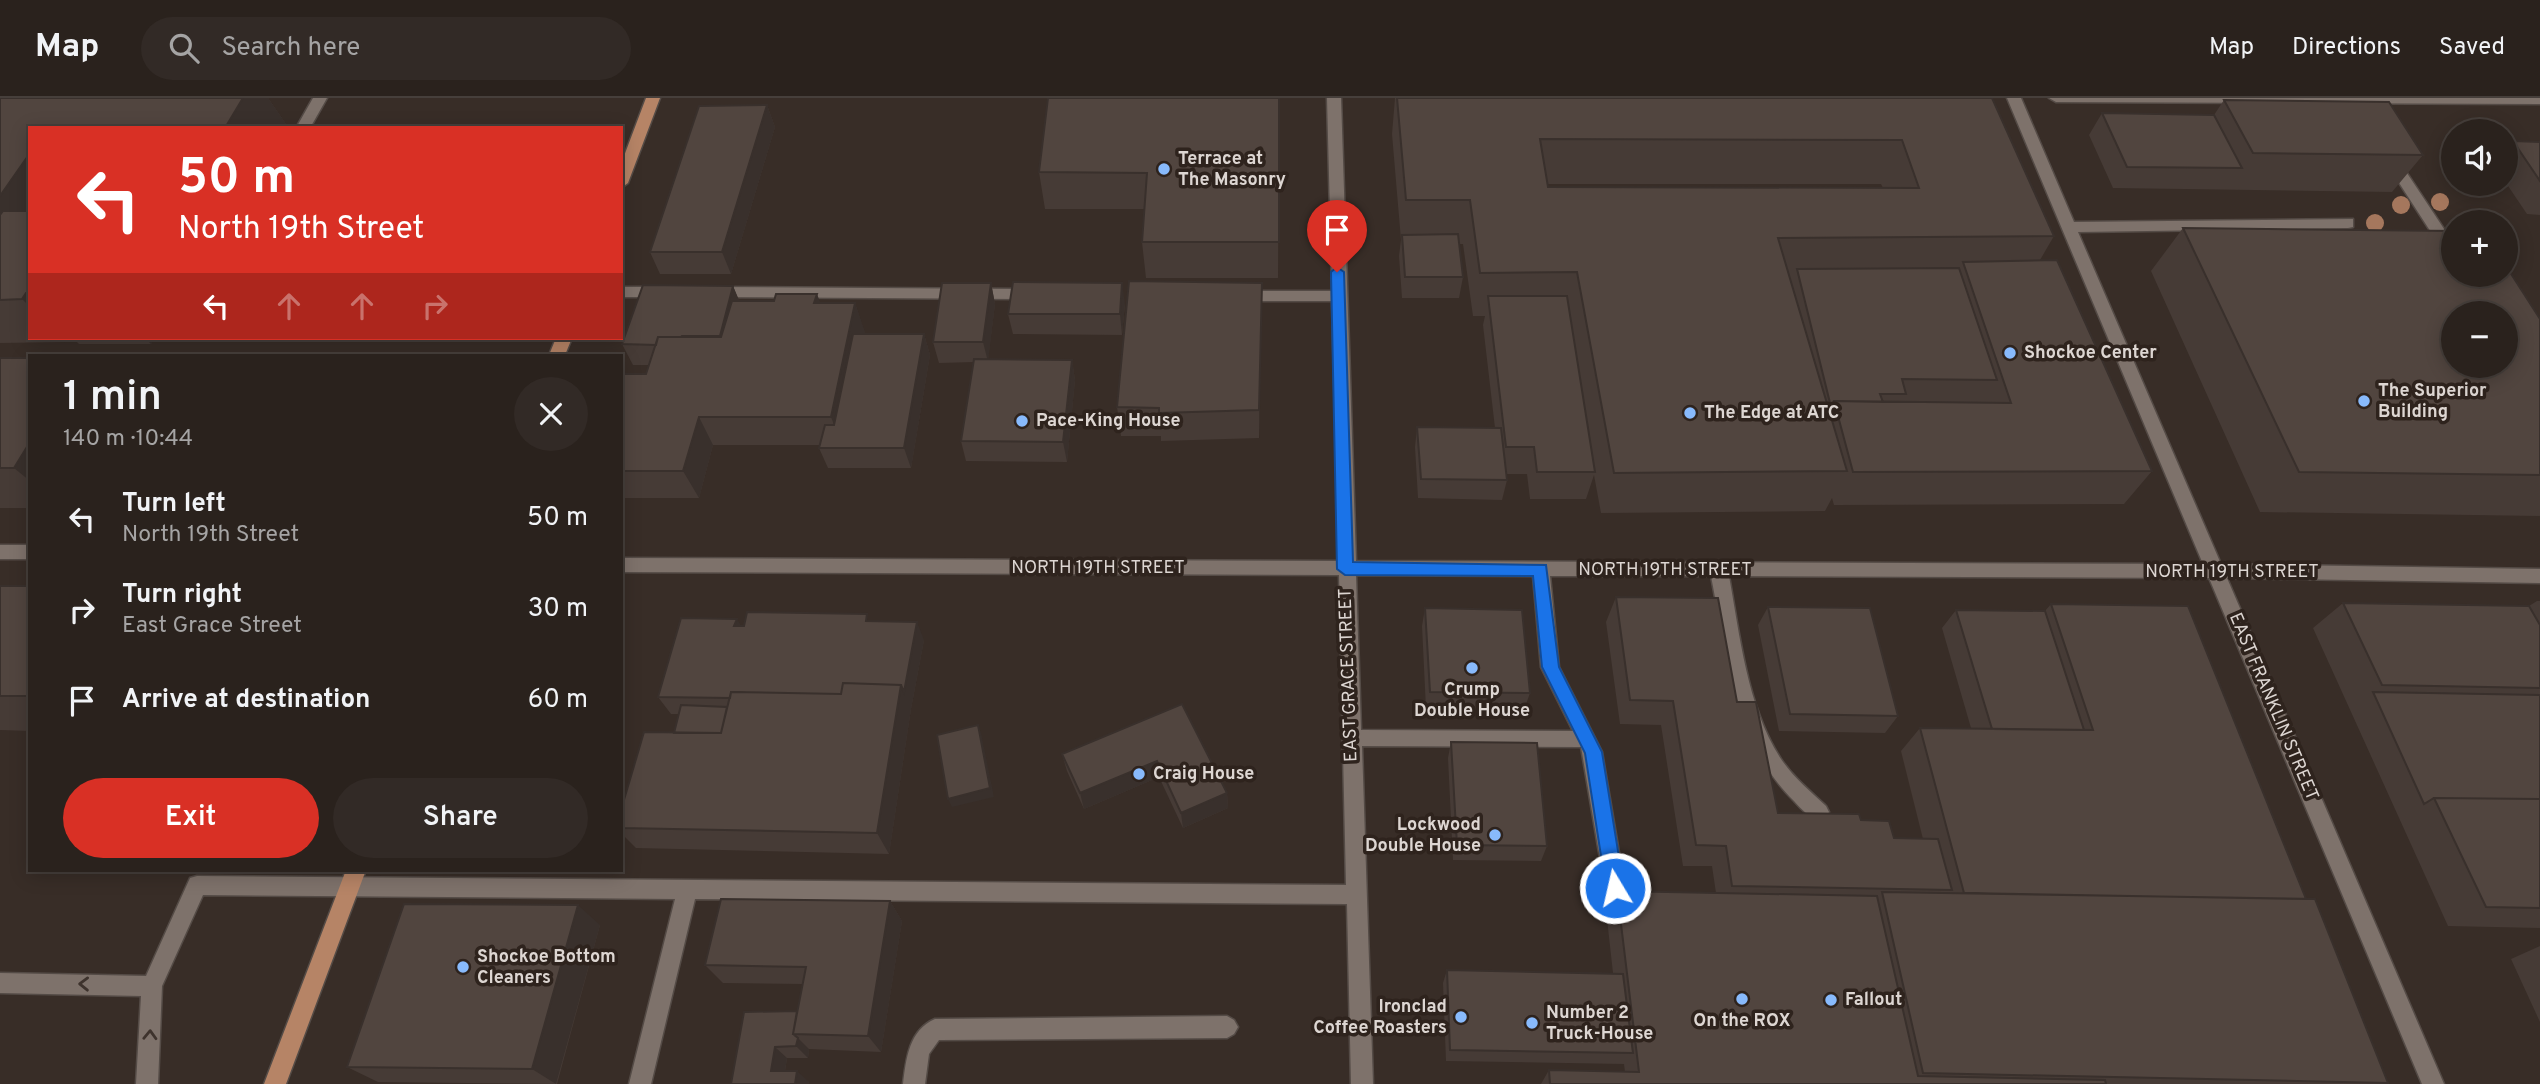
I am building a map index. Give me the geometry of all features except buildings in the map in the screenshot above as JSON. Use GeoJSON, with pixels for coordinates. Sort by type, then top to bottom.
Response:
{"type":"FeatureCollection","features":[{"type":"Feature","properties":{"kind":"main road"},"geometry":{"type":"LineString","coordinates":[[623,178],[653,98]]}},
{"type":"Feature","properties":{"kind":"main road"},"geometry":{"type":"LineString","coordinates":[[275,1084],[353,878]]}},
{"type":"Feature","properties":{"kind":"street"},"geometry":{"type":"LineString","coordinates":[[304,126],[320,98]]}},
{"type":"Feature","properties":{"kind":"street","name":"EAST GRACE STREET"},"geometry":{"type":"LineString","coordinates":[[1334,98],[1345,569],[1358,895],[1362,1084]]}},
{"type":"Feature","properties":{"kind":"street","name":"EAST FRANKLIN STREET"},"geometry":{"type":"LineString","coordinates":[[2014,98],[2433,1084]]}},
{"type":"Feature","properties":{"kind":"street"},"geometry":{"type":"LineString","coordinates":[[2056,98],[2540,100]]}},
{"type":"Feature","properties":{"kind":"street"},"geometry":{"type":"LineString","coordinates":[[2352,99],[2365,119]]}},
{"type":"Feature","properties":{"kind":"street"},"geometry":{"type":"LineString","coordinates":[[2379,141],[2441,236]]}},
{"type":"Feature","properties":{"kind":"street"},"geometry":{"type":"LineString","coordinates":[[2070,227],[2348,223]]}},
{"type":"Feature","properties":{"kind":"street"},"geometry":{"type":"LineString","coordinates":[[623,292],[1049,294]]}},
{"type":"Feature","properties":{"kind":"street"},"geometry":{"type":"LineString","coordinates":[[1230,296],[1338,296]]}},
{"type":"Feature","properties":{"kind":"street"},"geometry":{"type":"LineString","coordinates":[[0,552],[28,552]]}},
{"type":"Feature","properties":{"kind":"street","name":"NORTH 19TH STREET"},"geometry":{"type":"LineString","coordinates":[[623,565],[2216,571],[2540,576]]}},
{"type":"Feature","properties":{"kind":"street"},"geometry":{"type":"LineString","coordinates":[[1541,569],[1550,667],[1593,752],[1615,888]]}},
{"type":"Feature","properties":{"kind":"street"},"geometry":{"type":"LineString","coordinates":[[1719,570],[1734,642],[1760,737],[1773,763],[1819,813]]}},
{"type":"Feature","properties":{"kind":"street"},"geometry":{"type":"LineString","coordinates":[[1352,738],[1587,739]]}},
{"type":"Feature","properties":{"kind":"street"},"geometry":{"type":"LineString","coordinates":[[146,1084],[152,986],[197,885],[353,878],[687,889],[1358,895]]}},
{"type":"Feature","properties":{"kind":"street"},"geometry":{"type":"LineString","coordinates":[[640,1084],[687,889]]}},
{"type":"Feature","properties":{"kind":"street"},"geometry":{"type":"LineString","coordinates":[[0,982],[152,986]]}},
{"type":"Feature","properties":{"kind":"street"},"geometry":{"type":"LineString","coordinates":[[914,1084],[923,1038],[935,1030],[1227,1027]]}},
{"type":"Feature","properties":{"kind":"place","name":"Terrace at The Masonry"},"geometry":{"type":"Point","coordinates":[1164,169]}},
{"type":"Feature","properties":{"kind":"place","name":"Shockoe Center"},"geometry":{"type":"Point","coordinates":[2010,353]}},
{"type":"Feature","properties":{"kind":"place","name":"The Superior Building"},"geometry":{"type":"Point","coordinates":[2364,401]}},
{"type":"Feature","properties":{"kind":"place","name":"The Edge at ATC"},"geometry":{"type":"Point","coordinates":[1690,413]}},
{"type":"Feature","properties":{"kind":"place","name":"Pace-King House"},"geometry":{"type":"Point","coordinates":[1022,421]}},
{"type":"Feature","properties":{"kind":"place","name":"Crump Double House"},"geometry":{"type":"Point","coordinates":[1472,668]}},
{"type":"Feature","properties":{"kind":"place","name":"Craig House"},"geometry":{"type":"Point","coordinates":[1139,774]}},
{"type":"Feature","properties":{"kind":"place","name":"Lockwood Double House"},"geometry":{"type":"Point","coordinates":[1495,835]}},
{"type":"Feature","properties":{"kind":"place","name":"Shockoe Bottom Cleaners"},"geometry":{"type":"Point","coordinates":[463,967]}},
{"type":"Feature","properties":{"kind":"place","name":"On the ROX"},"geometry":{"type":"Point","coordinates":[1742,999]}},
{"type":"Feature","properties":{"kind":"place","name":"Fallout"},"geometry":{"type":"Point","coordinates":[1831,1000]}},
{"type":"Feature","properties":{"kind":"place","name":"Ironclad Coffee Roasters"},"geometry":{"type":"Point","coordinates":[1461,1017]}},
{"type":"Feature","properties":{"kind":"place","name":"Number 2 Truck-House"},"geometry":{"type":"Point","coordinates":[1532,1023]}},
{"type":"Feature","properties":{"kind":"route"},"geometry":{"type":"LineString","coordinates":[[1337,272],[1345,569],[1541,569],[1550,667],[1593,752],[1615,888]]}}]}
